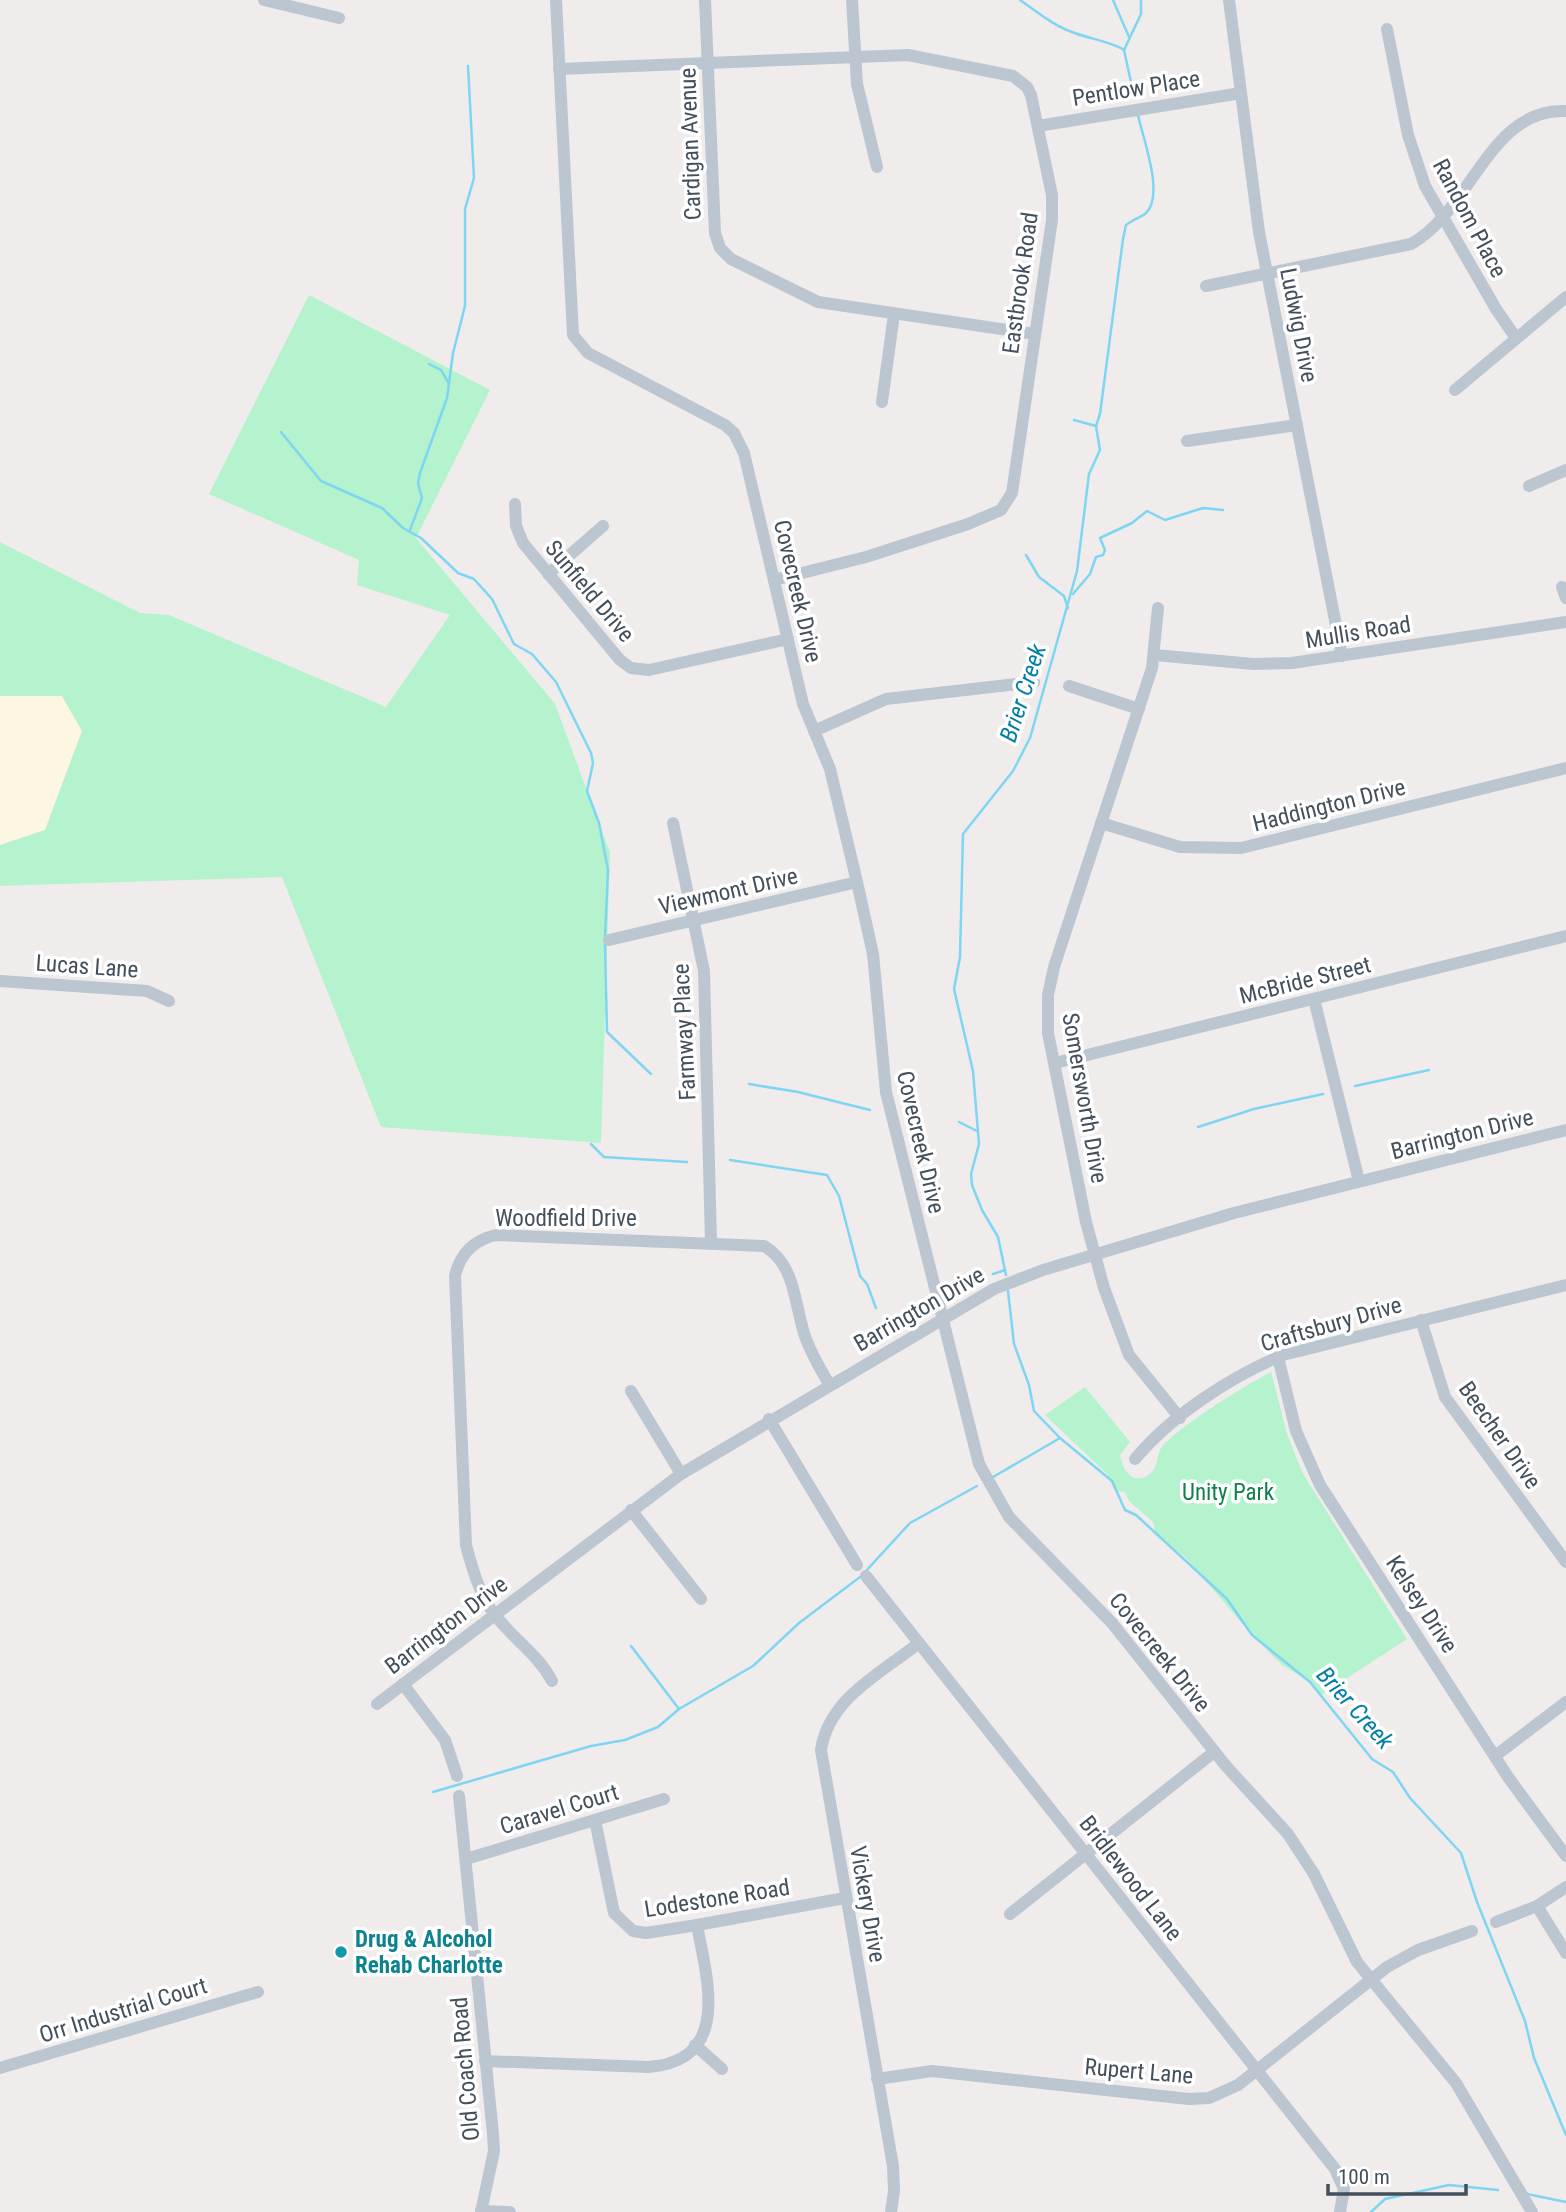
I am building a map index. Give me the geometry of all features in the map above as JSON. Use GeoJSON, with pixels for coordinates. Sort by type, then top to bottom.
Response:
{"type":"FeatureCollection","features":[{"type":"Feature","properties":{"kind":"street"},"geometry":{"type":"LineString","coordinates":[[264,0],[340,18]]}},
{"type":"Feature","properties":{"kind":"street","name":"Covecreek Drive"},"geometry":{"type":"LineString","coordinates":[[556,0],[573,335],[588,353],[715,418],[734,433],[744,453],[803,704],[830,769],[857,882],[873,954],[886,1092],[972,1445],[995,1498],[1009,1517],[1112,1623],[1214,1752],[1269,1812],[1306,1860],[1350,1949],[1370,1980],[1456,2083],[1532,2212]]}},
{"type":"Feature","properties":{"kind":"street","name":"Cardigan Avenue"},"geometry":{"type":"LineString","coordinates":[[705,0],[715,233],[723,252],[731,259],[818,302],[1035,334]]}},
{"type":"Feature","properties":{"kind":"street"},"geometry":{"type":"LineString","coordinates":[[852,0],[860,101],[877,167]]}},
{"type":"Feature","properties":{"kind":"street","name":"Ludwig Drive"},"geometry":{"type":"LineString","coordinates":[[1229,0],[1267,274],[1342,656]]}},
{"type":"Feature","properties":{"kind":"street","name":"Random Place"},"geometry":{"type":"LineString","coordinates":[[1387,29],[1413,153],[1425,186],[1496,309],[1516,338]]}},
{"type":"Feature","properties":{"kind":"street","name":"Eastbrook Road"},"geometry":{"type":"LineString","coordinates":[[559,69],[856,56],[931,58],[1013,76],[1027,87],[1038,126],[1052,204],[1012,493],[1001,510],[866,557],[774,580]]}},
{"type":"Feature","properties":{"kind":"street","name":"Pentlow Place"},"geometry":{"type":"LineString","coordinates":[[1038,126],[1241,93]]}},
{"type":"Feature","properties":{"kind":"street"},"geometry":{"type":"LineString","coordinates":[[1206,286],[1403,247],[1425,236],[1443,218],[1510,130],[1541,113],[1566,111]]}},
{"type":"Feature","properties":{"kind":"street"},"geometry":{"type":"LineString","coordinates":[[1455,390],[1566,296]]}},
{"type":"Feature","properties":{"kind":"street"},"geometry":{"type":"LineString","coordinates":[[882,402],[894,314]]}},
{"type":"Feature","properties":{"kind":"street"},"geometry":{"type":"LineString","coordinates":[[1187,441],[1297,425]]}},
{"type":"Feature","properties":{"kind":"street"},"geometry":{"type":"LineString","coordinates":[[1529,486],[1566,470]]}},
{"type":"Feature","properties":{"kind":"street","name":"Sunfield Drive"},"geometry":{"type":"LineString","coordinates":[[515,504],[520,537],[620,660],[631,668],[649,670],[788,639]]}},
{"type":"Feature","properties":{"kind":"street"},"geometry":{"type":"LineString","coordinates":[[548,574],[603,526]]}},
{"type":"Feature","properties":{"kind":"street","name":"Somersworth Drive"},"geometry":{"type":"LineString","coordinates":[[1158,608],[1155,655],[1051,976],[1047,1015],[1095,1254],[1121,1341],[1180,1418]]}},
{"type":"Feature","properties":{"kind":"street","name":"Mullis Road"},"geometry":{"type":"LineString","coordinates":[[1155,655],[1265,664],[1342,656],[1566,622]]}},
{"type":"Feature","properties":{"kind":"street"},"geometry":{"type":"LineString","coordinates":[[814,730],[895,697],[1034,682]]}},
{"type":"Feature","properties":{"kind":"street"},"geometry":{"type":"LineString","coordinates":[[1069,687],[1139,709]]}},
{"type":"Feature","properties":{"kind":"street","name":"Haddington Drive"},"geometry":{"type":"LineString","coordinates":[[1101,823],[1180,847],[1241,848],[1566,768]]}},
{"type":"Feature","properties":{"kind":"street","name":"Farmway Place"},"geometry":{"type":"LineString","coordinates":[[673,823],[695,920],[707,997],[711,1242]]}},
{"type":"Feature","properties":{"kind":"street","name":"Viewmont Drive"},"geometry":{"type":"LineString","coordinates":[[609,940],[857,882]]}},
{"type":"Feature","properties":{"kind":"street","name":"McBride Street"},"geometry":{"type":"LineString","coordinates":[[1055,1063],[1566,936]]}},
{"type":"Feature","properties":{"kind":"street","name":"Lucas Lane"},"geometry":{"type":"LineString","coordinates":[[0,981],[147,991],[169,1001]]}},
{"type":"Feature","properties":{"kind":"street"},"geometry":{"type":"LineString","coordinates":[[1314,999],[1359,1181]]}},
{"type":"Feature","properties":{"kind":"street","name":"Barrington Drive"},"geometry":{"type":"LineString","coordinates":[[377,1704],[681,1474],[941,1318],[1007,1283],[1234,1213],[1566,1130]]}},
{"type":"Feature","properties":{"kind":"street","name":"Woodfield Drive"},"geometry":{"type":"LineString","coordinates":[[552,1681],[539,1659],[495,1615],[470,1562],[463,1523],[455,1276],[459,1263],[474,1244],[496,1235],[764,1246],[782,1260],[788,1270],[807,1342],[829,1384]]}},
{"type":"Feature","properties":{"kind":"street","name":"Craftsbury Drive"},"geometry":{"type":"LineString","coordinates":[[1135,1459],[1149,1443],[1180,1418],[1238,1378],[1278,1357],[1566,1285]]}},
{"type":"Feature","properties":{"kind":"street","name":"Beecher Drive"},"geometry":{"type":"LineString","coordinates":[[1421,1320],[1445,1397],[1566,1562]]}},
{"type":"Feature","properties":{"kind":"street","name":"Kelsey Drive"},"geometry":{"type":"LineString","coordinates":[[1278,1357],[1296,1431],[1311,1469],[1495,1756],[1566,1856]]}},
{"type":"Feature","properties":{"kind":"street"},"geometry":{"type":"LineString","coordinates":[[631,1391],[681,1474]]}},
{"type":"Feature","properties":{"kind":"street"},"geometry":{"type":"LineString","coordinates":[[769,1419],[857,1565]]}},
{"type":"Feature","properties":{"kind":"street"},"geometry":{"type":"LineString","coordinates":[[631,1510],[701,1599]]}},
{"type":"Feature","properties":{"kind":"street","name":"Bridlewood Lane"},"geometry":{"type":"LineString","coordinates":[[866,1576],[1341,2178],[1345,2195],[1340,2212]]}},
{"type":"Feature","properties":{"kind":"street","name":"Vickery Drive"},"geometry":{"type":"LineString","coordinates":[[891,2212],[893,2166],[821,1763],[823,1737],[832,1717],[845,1701],[919,1643]]}},
{"type":"Feature","properties":{"kind":"street"},"geometry":{"type":"LineString","coordinates":[[403,1684],[445,1740],[457,1776]]}},
{"type":"Feature","properties":{"kind":"street"},"geometry":{"type":"LineString","coordinates":[[1495,1756],[1566,1702]]}},
{"type":"Feature","properties":{"kind":"street"},"geometry":{"type":"LineString","coordinates":[[1010,1914],[1214,1752]]}},
{"type":"Feature","properties":{"kind":"street","name":"Old Coach Road"},"geometry":{"type":"LineString","coordinates":[[459,1796],[494,2151],[481,2212]]}},
{"type":"Feature","properties":{"kind":"street","name":"Caravel Court"},"geometry":{"type":"LineString","coordinates":[[466,1860],[664,1799]]}},
{"type":"Feature","properties":{"kind":"street","name":"Lodestone Road"},"geometry":{"type":"LineString","coordinates":[[595,1820],[607,1866],[611,1904],[619,1921],[642,1933],[845,1898]]}},
{"type":"Feature","properties":{"kind":"street"},"geometry":{"type":"LineString","coordinates":[[1496,1922],[1537,1906],[1566,1887]]}},
{"type":"Feature","properties":{"kind":"street"},"geometry":{"type":"LineString","coordinates":[[1537,1906],[1566,1953]]}},
{"type":"Feature","properties":{"kind":"street"},"geometry":{"type":"LineString","coordinates":[[485,2061],[656,2066],[676,2060],[695,2045],[709,2019],[711,1999],[697,1925]]}},
{"type":"Feature","properties":{"kind":"street","name":"Rupert Lane"},"geometry":{"type":"LineString","coordinates":[[877,2079],[932,2071],[1199,2099],[1229,2091],[1370,1980],[1405,1956],[1472,1931]]}},
{"type":"Feature","properties":{"kind":"street","name":"Orr Industrial Court"},"geometry":{"type":"LineString","coordinates":[[0,2068],[258,1992]]}},
{"type":"Feature","properties":{"kind":"street"},"geometry":{"type":"LineString","coordinates":[[695,2045],[722,2068]]}},
{"type":"Feature","properties":{"kind":"street"},"geometry":{"type":"LineString","coordinates":[[481,2212],[510,2212]]}},
{"type":"Feature","properties":{"kind":"shaded area"},"geometry":{"type":"Polygon","coordinates":[[[0,696],[62,696],[82,731],[45,830],[0,845],[0,696]]]}},
{"type":"Feature","properties":{"kind":"green space"},"geometry":{"type":"Polygon","coordinates":[[[309,295],[490,390],[416,538],[555,704],[610,853],[601,1143],[381,1127],[282,877],[0,886],[0,845],[45,830],[82,731],[62,696],[0,696],[0,542],[140,613],[169,615],[386,707],[450,615],[357,585],[359,560],[209,494],[309,295]]]}},
{"type":"Feature","properties":{"kind":"green space","name":"Unity Park"},"geometry":{"type":"Polygon","coordinates":[[[1271,1372],[1287,1434],[1303,1474],[1407,1639],[1321,1695],[1312,1683],[1282,1665],[1253,1636],[1184,1556],[1156,1535],[1153,1522],[1129,1501],[1125,1492],[1115,1491],[1107,1474],[1045,1415],[1085,1387],[1130,1442],[1120,1455],[1121,1460],[1128,1474],[1141,1478],[1151,1473],[1164,1444],[1187,1425],[1271,1372]]]}},
{"type":"Feature","properties":{"kind":"waterway"},"geometry":{"type":"LineString","coordinates":[[1020,0],[1065,29],[1124,50]]}},
{"type":"Feature","properties":{"kind":"waterway"},"geometry":{"type":"LineString","coordinates":[[1113,0],[1129,37]]}},
{"type":"Feature","properties":{"kind":"waterway","name":"Brier Creek"},"geometry":{"type":"LineString","coordinates":[[1134,96],[1124,50],[1141,14],[1141,0]]}},
{"type":"Feature","properties":{"kind":"waterway"},"geometry":{"type":"LineString","coordinates":[[410,530],[422,498],[418,483],[420,473],[447,398],[453,353],[465,306],[465,209],[474,178],[468,66]]}},
{"type":"Feature","properties":{"kind":"waterway","name":"Brier Creek"},"geometry":{"type":"LineString","coordinates":[[1006,1275],[998,1237],[982,1210],[972,1185],[971,1174],[979,1144],[973,1071],[954,989],[960,957],[963,834],[1013,771],[1030,738],[1077,571],[1089,474],[1100,450],[1096,426],[1100,414],[1123,239],[1126,225],[1145,214],[1151,206],[1153,194],[1151,166],[1138,115]]}},
{"type":"Feature","properties":{"kind":"waterway"},"geometry":{"type":"LineString","coordinates":[[429,364],[441,370],[448,382]]}},
{"type":"Feature","properties":{"kind":"waterway"},"geometry":{"type":"LineString","coordinates":[[1074,420],[1096,426]]}},
{"type":"Feature","properties":{"kind":"waterway"},"geometry":{"type":"LineString","coordinates":[[281,432],[321,481],[382,508],[403,528],[421,538],[458,573],[474,579],[492,599],[514,644],[532,654],[556,682],[591,753],[593,763],[587,791],[599,823],[608,870],[605,937]]}},
{"type":"Feature","properties":{"kind":"waterway"},"geometry":{"type":"LineString","coordinates":[[1073,594],[1090,574],[1096,557],[1103,555],[1105,550],[1100,538],[1132,523],[1147,511],[1165,520],[1203,508],[1223,510]]}},
{"type":"Feature","properties":{"kind":"waterway"},"geometry":{"type":"LineString","coordinates":[[1026,555],[1039,577],[1064,596],[1068,608]]}},
{"type":"Feature","properties":{"kind":"waterway"},"geometry":{"type":"LineString","coordinates":[[605,944],[607,1032],[651,1074]]}},
{"type":"Feature","properties":{"kind":"waterway"},"geometry":{"type":"LineString","coordinates":[[1355,1086],[1429,1070]]}},
{"type":"Feature","properties":{"kind":"waterway"},"geometry":{"type":"LineString","coordinates":[[749,1084],[798,1092],[870,1110]]}},
{"type":"Feature","properties":{"kind":"waterway"},"geometry":{"type":"LineString","coordinates":[[1198,1127],[1254,1109],[1323,1094]]}},
{"type":"Feature","properties":{"kind":"waterway"},"geometry":{"type":"LineString","coordinates":[[959,1122],[977,1131]]}},
{"type":"Feature","properties":{"kind":"waterway"},"geometry":{"type":"LineString","coordinates":[[591,1144],[604,1157],[687,1162]]}},
{"type":"Feature","properties":{"kind":"waterway"},"geometry":{"type":"LineString","coordinates":[[730,1160],[827,1175],[839,1196],[860,1276],[867,1284],[876,1308]]}},
{"type":"Feature","properties":{"kind":"waterway"},"geometry":{"type":"LineString","coordinates":[[993,1274],[1005,1270]]}},
{"type":"Feature","properties":{"kind":"waterway","name":"Brier Creek"},"geometry":{"type":"LineString","coordinates":[[1008,1291],[1014,1344],[1029,1385],[1034,1411],[1060,1438],[1112,1481],[1125,1510],[1136,1515],[1227,1599],[1252,1635],[1310,1682],[1372,1759],[1393,1772],[1410,1798],[1461,1853],[1477,1902],[1525,2021],[1534,2058],[1566,2135]]}},
{"type":"Feature","properties":{"kind":"waterway"},"geometry":{"type":"LineString","coordinates":[[993,1477],[1060,1438]]}},
{"type":"Feature","properties":{"kind":"waterway"},"geometry":{"type":"LineString","coordinates":[[865,1572],[910,1523],[977,1486]]}},
{"type":"Feature","properties":{"kind":"waterway"},"geometry":{"type":"LineString","coordinates":[[433,1792],[591,1746],[625,1740],[658,1727],[679,1709],[753,1666],[799,1623],[860,1577]]}},
{"type":"Feature","properties":{"kind":"waterway"},"geometry":{"type":"LineString","coordinates":[[631,1646],[679,1709]]}},
{"type":"Feature","properties":{"kind":"waterway"},"geometry":{"type":"LineString","coordinates":[[1371,2212],[1385,2199],[1449,2185],[1498,2190]]}},
{"type":"Feature","properties":{"kind":"waterway"},"geometry":{"type":"LineString","coordinates":[[1527,2194],[1566,2202]]}},
{"type":"Feature","properties":{"kind":"place","name":"Drug & Alcohol Rehab Charlotte"},"geometry":{"type":"Point","coordinates":[341,1952]}}]}
